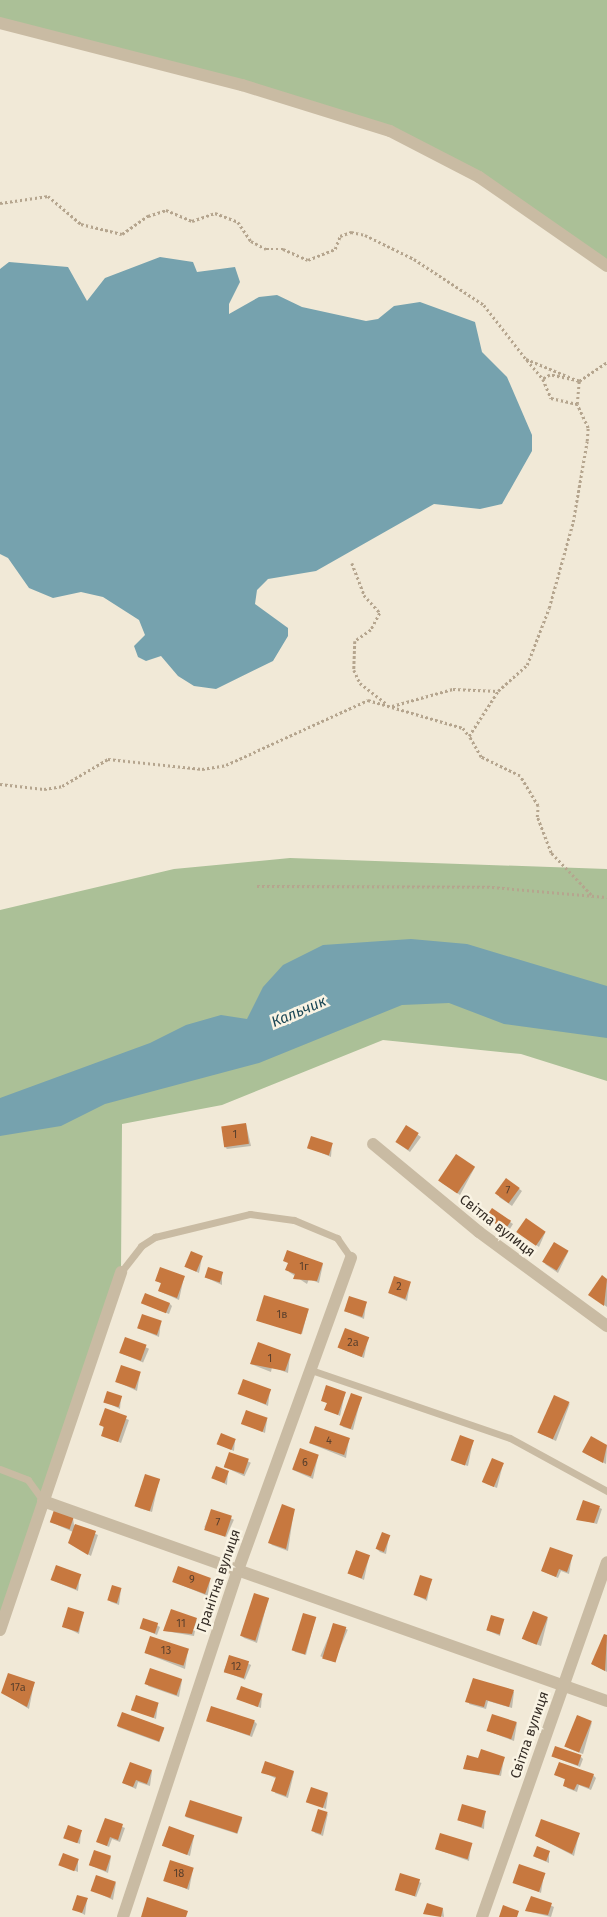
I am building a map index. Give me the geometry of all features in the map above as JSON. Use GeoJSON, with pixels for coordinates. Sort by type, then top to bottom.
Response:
{"type":"FeatureCollection","features":[{"type":"Feature","properties":{"kind":"street"},"geometry":{"type":"LineString","coordinates":[[0,23],[233,82],[390,131],[479,177],[607,266]]}},
{"type":"Feature","properties":{"kind":"street","name":"Світла вулиця"},"geometry":{"type":"LineString","coordinates":[[373,1144],[479,1232],[607,1326]]}},
{"type":"Feature","properties":{"kind":"street","name":"Гранітна вулиця"},"geometry":{"type":"LineString","coordinates":[[123,1917],[238,1570],[351,1258]]}},
{"type":"Feature","properties":{"kind":"street"},"geometry":{"type":"LineString","coordinates":[[0,1630],[121,1272]]}},
{"type":"Feature","properties":{"kind":"street"},"geometry":{"type":"LineString","coordinates":[[43,1501],[607,1701]]}},
{"type":"Feature","properties":{"kind":"street","name":"Світла вулиця"},"geometry":{"type":"LineString","coordinates":[[482,1917],[607,1562]]}},
{"type":"Feature","properties":{"kind":"lane"},"geometry":{"type":"LineString","coordinates":[[121,1272],[141,1246],[156,1237],[250,1214],[294,1220],[337,1238],[351,1258]]}},
{"type":"Feature","properties":{"kind":"lane"},"geometry":{"type":"LineString","coordinates":[[310,1370],[510,1438],[607,1491]]}},
{"type":"Feature","properties":{"kind":"lane"},"geometry":{"type":"LineString","coordinates":[[0,1469],[22,1476],[43,1501]]}},
{"type":"Feature","properties":{"kind":"path"},"geometry":{"type":"LineString","coordinates":[[0,203],[48,196],[81,224],[122,234],[148,216],[166,210],[192,221],[215,213],[238,222],[251,241],[266,249],[283,249],[308,260],[335,249],[340,236],[351,232],[365,236],[414,259],[484,305],[544,379],[551,398],[577,404]]}},
{"type":"Feature","properties":{"kind":"path"},"geometry":{"type":"LineString","coordinates":[[526,359],[578,382]]}},
{"type":"Feature","properties":{"kind":"path"},"geometry":{"type":"LineString","coordinates":[[544,379],[550,375],[578,382],[607,362]]}},
{"type":"Feature","properties":{"kind":"path"},"geometry":{"type":"LineString","coordinates":[[470,736],[498,691],[527,665],[559,577],[587,441],[588,428],[577,404],[578,382]]}},
{"type":"Feature","properties":{"kind":"path"},"geometry":{"type":"LineString","coordinates":[[352,562],[364,594],[380,613],[371,630],[355,641],[354,670],[360,683],[391,706]]}},
{"type":"Feature","properties":{"kind":"path"},"geometry":{"type":"LineString","coordinates":[[391,706],[453,689],[498,691]]}},
{"type":"Feature","properties":{"kind":"path"},"geometry":{"type":"LineString","coordinates":[[0,784],[44,789],[62,786],[115,758],[202,769],[226,765],[297,735],[347,706],[368,700],[391,706],[426,721],[464,728],[481,757],[520,776],[538,806],[537,817],[551,853],[591,895]]}},
{"type":"Feature","properties":{"kind":"path"},"geometry":{"type":"LineString","coordinates":[[257,886],[394,884],[607,897]]}},
{"type":"Feature","properties":{"kind":"green space"},"geometry":{"type":"Polygon","coordinates":[[[0,0],[607,0],[607,266],[479,177],[390,131],[0,23],[0,0]]]}},
{"type":"Feature","properties":{"kind":"green space"},"geometry":{"type":"Polygon","coordinates":[[[290,858],[607,869],[607,1081],[521,1054],[383,1040],[222,1105],[122,1124],[121,1272],[0,1630],[0,910],[174,869],[290,858]]]}},
{"type":"Feature","properties":{"kind":"water"},"geometry":{"type":"Polygon","coordinates":[[[160,257],[193,262],[197,272],[235,267],[240,282],[229,304],[229,314],[259,297],[277,295],[302,307],[366,321],[378,319],[394,306],[420,302],[475,322],[482,352],[507,377],[532,435],[532,451],[502,504],[480,509],[434,504],[316,571],[268,579],[257,590],[255,604],[288,628],[288,636],[273,661],[216,689],[194,686],[178,676],[161,656],[146,661],[138,657],[134,646],[145,635],[139,620],[103,597],[81,592],[53,598],[29,588],[8,558],[0,554],[0,269],[9,262],[68,267],[87,301],[105,278],[160,257]]]}},
{"type":"Feature","properties":{"kind":"water","name":"Кальчик"},"geometry":{"type":"Polygon","coordinates":[[[411,939],[467,944],[607,986],[607,1038],[504,1024],[449,1003],[402,1005],[259,1063],[105,1104],[61,1126],[0,1136],[0,1098],[150,1043],[186,1025],[221,1015],[247,1019],[263,987],[283,965],[323,945],[411,939]]]}},
{"type":"Feature","properties":{"kind":"building"},"geometry":{"type":"Polygon","coordinates":[[[246,1123],[249,1144],[224,1147],[221,1126],[246,1123]]]}},
{"type":"Feature","properties":{"kind":"building"},"geometry":{"type":"Polygon","coordinates":[[[406,1125],[419,1133],[408,1150],[395,1142],[406,1125]]]}},
{"type":"Feature","properties":{"kind":"building"},"geometry":{"type":"Polygon","coordinates":[[[311,1136],[333,1143],[329,1155],[307,1148],[311,1136]]]}},
{"type":"Feature","properties":{"kind":"building"},"geometry":{"type":"Polygon","coordinates":[[[456,1154],[475,1167],[457,1193],[438,1181],[456,1154]]]}},
{"type":"Feature","properties":{"kind":"building"},"geometry":{"type":"Polygon","coordinates":[[[506,1178],[520,1188],[509,1203],[495,1193],[506,1178]]]}},
{"type":"Feature","properties":{"kind":"building"},"geometry":{"type":"Polygon","coordinates":[[[492,1208],[511,1221],[505,1230],[486,1217],[492,1208]]]}},
{"type":"Feature","properties":{"kind":"building"},"geometry":{"type":"Polygon","coordinates":[[[526,1218],[546,1232],[536,1246],[516,1232],[526,1218]]]}},
{"type":"Feature","properties":{"kind":"building"},"geometry":{"type":"Polygon","coordinates":[[[554,1242],[569,1251],[557,1270],[542,1262],[554,1242]]]}},
{"type":"Feature","properties":{"kind":"building"},"geometry":{"type":"Polygon","coordinates":[[[287,1250],[323,1263],[317,1281],[293,1279],[295,1274],[285,1270],[288,1263],[283,1261],[287,1250]]]}},
{"type":"Feature","properties":{"kind":"building"},"geometry":{"type":"Polygon","coordinates":[[[191,1251],[203,1256],[196,1272],[184,1267],[191,1251]]]}},
{"type":"Feature","properties":{"kind":"building"},"geometry":{"type":"Polygon","coordinates":[[[160,1267],[185,1276],[177,1298],[158,1291],[161,1283],[155,1281],[160,1267]]]}},
{"type":"Feature","properties":{"kind":"building"},"geometry":{"type":"Polygon","coordinates":[[[208,1267],[223,1272],[220,1282],[205,1277],[208,1267]]]}},
{"type":"Feature","properties":{"kind":"building"},"geometry":{"type":"Polygon","coordinates":[[[602,1275],[607,1279],[604,1306],[588,1295],[602,1275]]]}},
{"type":"Feature","properties":{"kind":"building"},"geometry":{"type":"Polygon","coordinates":[[[394,1276],[411,1282],[405,1299],[388,1293],[394,1276]]]}},
{"type":"Feature","properties":{"kind":"building"},"geometry":{"type":"Polygon","coordinates":[[[145,1293],[170,1303],[166,1313],[141,1303],[145,1293]]]}},
{"type":"Feature","properties":{"kind":"building"},"geometry":{"type":"Polygon","coordinates":[[[264,1295],[309,1309],[301,1335],[256,1321],[264,1295]]]}},
{"type":"Feature","properties":{"kind":"building"},"geometry":{"type":"Polygon","coordinates":[[[349,1296],[367,1302],[362,1317],[344,1311],[349,1296]]]}},
{"type":"Feature","properties":{"kind":"building"},"geometry":{"type":"Polygon","coordinates":[[[142,1314],[162,1321],[157,1335],[137,1328],[142,1314]]]}},
{"type":"Feature","properties":{"kind":"building"},"geometry":{"type":"Polygon","coordinates":[[[345,1328],[369,1337],[362,1357],[337,1348],[345,1328]]]}},
{"type":"Feature","properties":{"kind":"building"},"geometry":{"type":"Polygon","coordinates":[[[125,1337],[147,1345],[141,1361],[119,1353],[125,1337]]]}},
{"type":"Feature","properties":{"kind":"building"},"geometry":{"type":"Polygon","coordinates":[[[258,1342],[291,1354],[285,1371],[250,1364],[258,1342]]]}},
{"type":"Feature","properties":{"kind":"building"},"geometry":{"type":"Polygon","coordinates":[[[121,1365],[141,1372],[135,1389],[115,1382],[121,1365]]]}},
{"type":"Feature","properties":{"kind":"building"},"geometry":{"type":"Polygon","coordinates":[[[243,1379],[271,1389],[266,1404],[238,1394],[243,1379]]]}},
{"type":"Feature","properties":{"kind":"building"},"geometry":{"type":"Polygon","coordinates":[[[326,1385],[346,1392],[338,1415],[324,1410],[327,1403],[321,1401],[326,1385]]]}},
{"type":"Feature","properties":{"kind":"building"},"geometry":{"type":"Polygon","coordinates":[[[107,1391],[122,1396],[119,1407],[103,1402],[107,1391]]]}},
{"type":"Feature","properties":{"kind":"building"},"geometry":{"type":"Polygon","coordinates":[[[351,1393],[362,1397],[351,1429],[339,1425],[351,1393]]]}},
{"type":"Feature","properties":{"kind":"building"},"geometry":{"type":"Polygon","coordinates":[[[554,1395],[570,1402],[553,1439],[537,1432],[554,1395]]]}},
{"type":"Feature","properties":{"kind":"building"},"geometry":{"type":"Polygon","coordinates":[[[105,1408],[127,1416],[118,1442],[101,1436],[104,1427],[99,1425],[105,1408]]]}},
{"type":"Feature","properties":{"kind":"building"},"geometry":{"type":"Polygon","coordinates":[[[246,1410],[268,1418],[262,1432],[241,1424],[246,1410]]]}},
{"type":"Feature","properties":{"kind":"building"},"geometry":{"type":"Polygon","coordinates":[[[315,1426],[350,1438],[344,1455],[309,1443],[315,1426]]]}},
{"type":"Feature","properties":{"kind":"building"},"geometry":{"type":"Polygon","coordinates":[[[221,1433],[236,1439],[231,1450],[217,1444],[221,1433]]]}},
{"type":"Feature","properties":{"kind":"building"},"geometry":{"type":"Polygon","coordinates":[[[460,1435],[474,1440],[465,1466],[451,1460],[460,1435]]]}},
{"type":"Feature","properties":{"kind":"building"},"geometry":{"type":"Polygon","coordinates":[[[591,1436],[607,1445],[603,1463],[582,1452],[591,1436]]]}},
{"type":"Feature","properties":{"kind":"building"},"geometry":{"type":"Polygon","coordinates":[[[300,1448],[319,1455],[311,1476],[292,1470],[300,1448]]]}},
{"type":"Feature","properties":{"kind":"building"},"geometry":{"type":"Polygon","coordinates":[[[229,1452],[249,1459],[244,1474],[224,1467],[229,1452]]]}},
{"type":"Feature","properties":{"kind":"building"},"geometry":{"type":"Polygon","coordinates":[[[492,1458],[504,1463],[494,1487],[482,1482],[492,1458]]]}},
{"type":"Feature","properties":{"kind":"building"},"geometry":{"type":"Polygon","coordinates":[[[216,1466],[229,1471],[224,1483],[211,1478],[216,1466]]]}},
{"type":"Feature","properties":{"kind":"building"},"geometry":{"type":"Polygon","coordinates":[[[145,1474],[160,1479],[150,1511],[134,1506],[145,1474]]]}},
{"type":"Feature","properties":{"kind":"building"},"geometry":{"type":"Polygon","coordinates":[[[583,1500],[600,1506],[594,1523],[576,1520],[583,1500]]]}},
{"type":"Feature","properties":{"kind":"building"},"geometry":{"type":"Polygon","coordinates":[[[282,1504],[295,1509],[286,1549],[268,1543],[282,1504]]]}},
{"type":"Feature","properties":{"kind":"building"},"geometry":{"type":"Polygon","coordinates":[[[211,1509],[232,1516],[225,1537],[204,1530],[211,1509]]]}},
{"type":"Feature","properties":{"kind":"building"},"geometry":{"type":"Polygon","coordinates":[[[54,1510],[74,1517],[70,1529],[50,1522],[54,1510]]]}},
{"type":"Feature","properties":{"kind":"building"},"geometry":{"type":"Polygon","coordinates":[[[75,1524],[96,1531],[88,1555],[68,1543],[75,1524]]]}},
{"type":"Feature","properties":{"kind":"building"},"geometry":{"type":"Polygon","coordinates":[[[382,1532],[390,1535],[384,1552],[376,1549],[382,1532]]]}},
{"type":"Feature","properties":{"kind":"building"},"geometry":{"type":"Polygon","coordinates":[[[550,1547],[573,1555],[567,1572],[559,1569],[556,1577],[541,1571],[550,1547]]]}},
{"type":"Feature","properties":{"kind":"building"},"geometry":{"type":"Polygon","coordinates":[[[356,1550],[370,1555],[362,1579],[347,1573],[356,1550]]]}},
{"type":"Feature","properties":{"kind":"building"},"geometry":{"type":"Polygon","coordinates":[[[56,1565],[81,1574],[76,1589],[51,1580],[56,1565]]]}},
{"type":"Feature","properties":{"kind":"building"},"geometry":{"type":"Polygon","coordinates":[[[178,1566],[211,1578],[205,1594],[172,1582],[178,1566]]]}},
{"type":"Feature","properties":{"kind":"building"},"geometry":{"type":"Polygon","coordinates":[[[420,1575],[432,1579],[426,1599],[414,1595],[420,1575]]]}},
{"type":"Feature","properties":{"kind":"building"},"geometry":{"type":"Polygon","coordinates":[[[112,1585],[122,1588],[117,1603],[107,1600],[112,1585]]]}},
{"type":"Feature","properties":{"kind":"building"},"geometry":{"type":"Polygon","coordinates":[[[254,1593],[269,1598],[255,1641],[240,1636],[254,1593]]]}},
{"type":"Feature","properties":{"kind":"building"},"geometry":{"type":"Polygon","coordinates":[[[68,1607],[84,1612],[78,1632],[62,1627],[68,1607]]]}},
{"type":"Feature","properties":{"kind":"building"},"geometry":{"type":"Polygon","coordinates":[[[171,1609],[197,1618],[192,1634],[163,1631],[171,1609]]]}},
{"type":"Feature","properties":{"kind":"building"},"geometry":{"type":"Polygon","coordinates":[[[533,1611],[548,1617],[537,1645],[522,1639],[533,1611]]]}},
{"type":"Feature","properties":{"kind":"building"},"geometry":{"type":"Polygon","coordinates":[[[303,1613],[316,1617],[305,1654],[292,1650],[303,1613]]]}},
{"type":"Feature","properties":{"kind":"building"},"geometry":{"type":"Polygon","coordinates":[[[491,1615],[504,1619],[500,1634],[486,1630],[491,1615]]]}},
{"type":"Feature","properties":{"kind":"building"},"geometry":{"type":"Polygon","coordinates":[[[143,1618],[158,1623],[155,1633],[140,1628],[143,1618]]]}},
{"type":"Feature","properties":{"kind":"building"},"geometry":{"type":"Polygon","coordinates":[[[333,1623],[346,1627],[336,1662],[322,1658],[333,1623]]]}},
{"type":"Feature","properties":{"kind":"building"},"geometry":{"type":"Polygon","coordinates":[[[604,1634],[607,1635],[605,1671],[591,1664],[604,1634]]]}},
{"type":"Feature","properties":{"kind":"building"},"geometry":{"type":"Polygon","coordinates":[[[150,1636],[189,1649],[183,1666],[144,1653],[150,1636]]]}},
{"type":"Feature","properties":{"kind":"building"},"geometry":{"type":"Polygon","coordinates":[[[229,1655],[249,1661],[244,1678],[224,1672],[229,1655]]]}},
{"type":"Feature","properties":{"kind":"building"},"geometry":{"type":"Polygon","coordinates":[[[150,1668],[182,1679],[177,1695],[144,1684],[150,1668]]]}},
{"type":"Feature","properties":{"kind":"building"},"geometry":{"type":"Polygon","coordinates":[[[8,1673],[35,1682],[27,1707],[1,1693],[8,1673]]]}},
{"type":"Feature","properties":{"kind":"building"},"geometry":{"type":"Polygon","coordinates":[[[473,1678],[514,1690],[509,1707],[486,1700],[484,1707],[465,1702],[473,1678]]]}},
{"type":"Feature","properties":{"kind":"building"},"geometry":{"type":"Polygon","coordinates":[[[241,1686],[263,1694],[258,1707],[236,1699],[241,1686]]]}},
{"type":"Feature","properties":{"kind":"building"},"geometry":{"type":"Polygon","coordinates":[[[136,1695],[159,1703],[153,1718],[131,1710],[136,1695]]]}},
{"type":"Feature","properties":{"kind":"building"},"geometry":{"type":"Polygon","coordinates":[[[211,1706],[255,1720],[250,1735],[206,1721],[211,1706]]]}},
{"type":"Feature","properties":{"kind":"building"},"geometry":{"type":"Polygon","coordinates":[[[122,1712],[164,1727],[159,1741],[117,1726],[122,1712]]]}},
{"type":"Feature","properties":{"kind":"building"},"geometry":{"type":"Polygon","coordinates":[[[492,1714],[517,1722],[511,1739],[486,1731],[492,1714]]]}},
{"type":"Feature","properties":{"kind":"building"},"geometry":{"type":"Polygon","coordinates":[[[577,1715],[592,1721],[579,1753],[564,1747],[577,1715]]]}},
{"type":"Feature","properties":{"kind":"building"},"geometry":{"type":"Polygon","coordinates":[[[555,1746],[581,1755],[578,1766],[551,1756],[555,1746]]]}},
{"type":"Feature","properties":{"kind":"building"},"geometry":{"type":"Polygon","coordinates":[[[481,1749],[505,1757],[499,1775],[463,1769],[467,1755],[478,1758],[481,1749]]]}},
{"type":"Feature","properties":{"kind":"building"},"geometry":{"type":"Polygon","coordinates":[[[265,1761],[294,1771],[286,1796],[271,1791],[276,1777],[261,1773],[265,1761]]]}},
{"type":"Feature","properties":{"kind":"building"},"geometry":{"type":"Polygon","coordinates":[[[130,1762],[152,1770],[147,1784],[136,1780],[133,1787],[122,1783],[130,1762]]]}},
{"type":"Feature","properties":{"kind":"building"},"geometry":{"type":"Polygon","coordinates":[[[559,1762],[594,1774],[589,1788],[577,1784],[574,1790],[563,1786],[565,1779],[554,1775],[559,1762]]]}},
{"type":"Feature","properties":{"kind":"building"},"geometry":{"type":"Polygon","coordinates":[[[311,1787],[328,1793],[323,1808],[306,1802],[311,1787]]]}},
{"type":"Feature","properties":{"kind":"building"},"geometry":{"type":"Polygon","coordinates":[[[190,1800],[242,1817],[237,1833],[185,1816],[190,1800]]]}},
{"type":"Feature","properties":{"kind":"building"},"geometry":{"type":"Polygon","coordinates":[[[462,1804],[486,1811],[481,1827],[457,1820],[462,1804]]]}},
{"type":"Feature","properties":{"kind":"building"},"geometry":{"type":"Polygon","coordinates":[[[318,1809],[328,1812],[321,1834],[311,1831],[318,1809]]]}},
{"type":"Feature","properties":{"kind":"building"},"geometry":{"type":"Polygon","coordinates":[[[105,1818],[123,1824],[118,1840],[110,1837],[107,1846],[96,1842],[105,1818]]]}},
{"type":"Feature","properties":{"kind":"building"},"geometry":{"type":"Polygon","coordinates":[[[541,1819],[580,1833],[572,1854],[535,1836],[541,1819]]]}},
{"type":"Feature","properties":{"kind":"building"},"geometry":{"type":"Polygon","coordinates":[[[68,1825],[82,1830],[77,1843],[63,1838],[68,1825]]]}},
{"type":"Feature","properties":{"kind":"building"},"geometry":{"type":"Polygon","coordinates":[[[169,1826],[194,1835],[187,1855],[162,1846],[169,1826]]]}},
{"type":"Feature","properties":{"kind":"building"},"geometry":{"type":"Polygon","coordinates":[[[440,1833],[473,1843],[468,1859],[435,1849],[440,1833]]]}},
{"type":"Feature","properties":{"kind":"building"},"geometry":{"type":"Polygon","coordinates":[[[537,1846],[550,1851],[546,1861],[533,1856],[537,1846]]]}},
{"type":"Feature","properties":{"kind":"building"},"geometry":{"type":"Polygon","coordinates":[[[94,1850],[111,1856],[106,1871],[89,1865],[94,1850]]]}},
{"type":"Feature","properties":{"kind":"building"},"geometry":{"type":"Polygon","coordinates":[[[63,1853],[79,1859],[74,1871],[58,1865],[63,1853]]]}},
{"type":"Feature","properties":{"kind":"building"},"geometry":{"type":"Polygon","coordinates":[[[170,1860],[194,1868],[187,1889],[163,1881],[170,1860]]]}},
{"type":"Feature","properties":{"kind":"building"},"geometry":{"type":"Polygon","coordinates":[[[519,1864],[545,1873],[539,1892],[512,1883],[519,1864]]]}},
{"type":"Feature","properties":{"kind":"building"},"geometry":{"type":"Polygon","coordinates":[[[400,1873],[420,1879],[415,1896],[395,1890],[400,1873]]]}},
{"type":"Feature","properties":{"kind":"building"},"geometry":{"type":"Polygon","coordinates":[[[96,1875],[116,1882],[110,1898],[90,1891],[96,1875]]]}},
{"type":"Feature","properties":{"kind":"building"},"geometry":{"type":"Polygon","coordinates":[[[77,1895],[88,1898],[82,1913],[72,1910],[77,1895]]]}},
{"type":"Feature","properties":{"kind":"building"},"geometry":{"type":"Polygon","coordinates":[[[531,1896],[552,1903],[548,1915],[525,1911],[531,1896]]]}},
{"type":"Feature","properties":{"kind":"building"},"geometry":{"type":"Polygon","coordinates":[[[147,1897],[188,1911],[186,1917],[141,1917],[147,1897]]]}},
{"type":"Feature","properties":{"kind":"building"},"geometry":{"type":"Polygon","coordinates":[[[427,1903],[443,1908],[441,1917],[423,1914],[427,1903]]]}},
{"type":"Feature","properties":{"kind":"building"},"geometry":{"type":"Polygon","coordinates":[[[503,1905],[519,1911],[517,1917],[499,1917],[503,1905]]]}}]}
